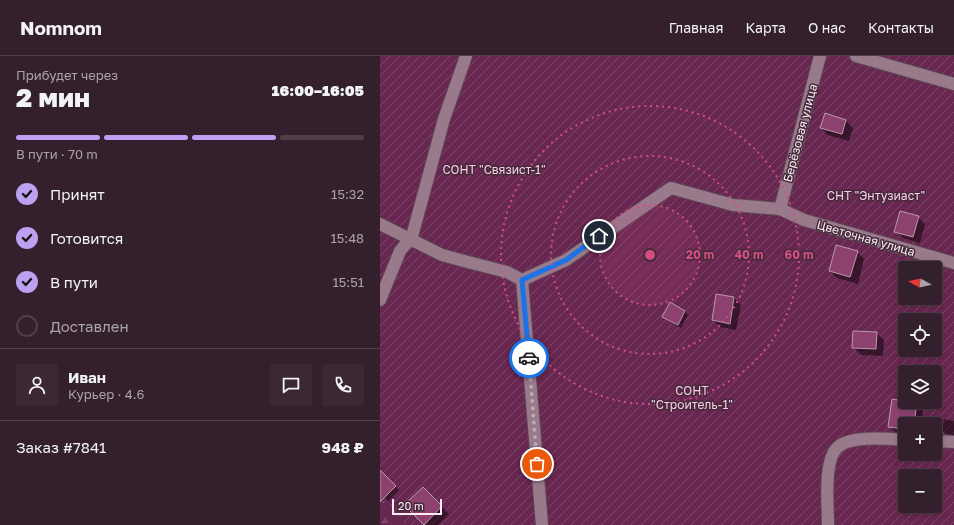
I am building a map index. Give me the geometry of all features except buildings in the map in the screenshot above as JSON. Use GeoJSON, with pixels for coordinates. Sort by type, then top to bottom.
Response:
{"type":"FeatureCollection","features":[{"type":"Feature","properties":{"kind":"street"},"geometry":{"type":"LineString","coordinates":[[380,300],[400,251],[411,240],[444,119],[466,56]]}},
{"type":"Feature","properties":{"kind":"street","name":"Берёзовая улица"},"geometry":{"type":"LineString","coordinates":[[780,209],[820,56]]}},
{"type":"Feature","properties":{"kind":"street"},"geometry":{"type":"LineString","coordinates":[[856,56],[954,84]]}},
{"type":"Feature","properties":{"kind":"street","name":"Цветочная улица"},"geometry":{"type":"LineString","coordinates":[[522,280],[566,260],[671,188],[733,205],[780,209],[804,220],[954,263]]}},
{"type":"Feature","properties":{"kind":"street"},"geometry":{"type":"LineString","coordinates":[[380,224],[442,254],[507,272],[522,280],[542,525]]}},
{"type":"Feature","properties":{"kind":"street"},"geometry":{"type":"LineString","coordinates":[[828,525],[828,471],[831,458],[838,447],[855,440],[898,440]]}},
{"type":"Feature","properties":{"kind":"street"},"geometry":{"type":"LineString","coordinates":[[942,441],[954,442]]}},
{"type":"Feature","properties":{"kind":"green space"},"geometry":{"type":"Polygon","coordinates":[[[380,56],[954,56],[954,525],[408,525],[380,498],[380,56]]]}},
{"type":"Feature","properties":{"kind":"green space"},"geometry":{"type":"Polygon","coordinates":[[[380,498],[408,525],[380,525],[380,498]]]}},
{"type":"Feature","properties":{"kind":"way so far"},"geometry":{"type":"LineString","coordinates":[[529,358],[537,464]]}},
{"type":"Feature","properties":{"kind":"route"},"geometry":{"type":"LineString","coordinates":[[529,358],[522,280],[566,260],[599,236]]}},
{"type":"Feature","properties":{"kind":"park label","name":"СОНТ \"Связист-1\""},"geometry":{"type":"Point","coordinates":[494,169]}},
{"type":"Feature","properties":{"kind":"park label","name":"СНТ \"Энтузиаст\""},"geometry":{"type":"Point","coordinates":[876,195]}},
{"type":"Feature","properties":{"kind":"park label","name":"СОНТ \"Строитель-1\""},"geometry":{"type":"Point","coordinates":[692,397]}}]}
